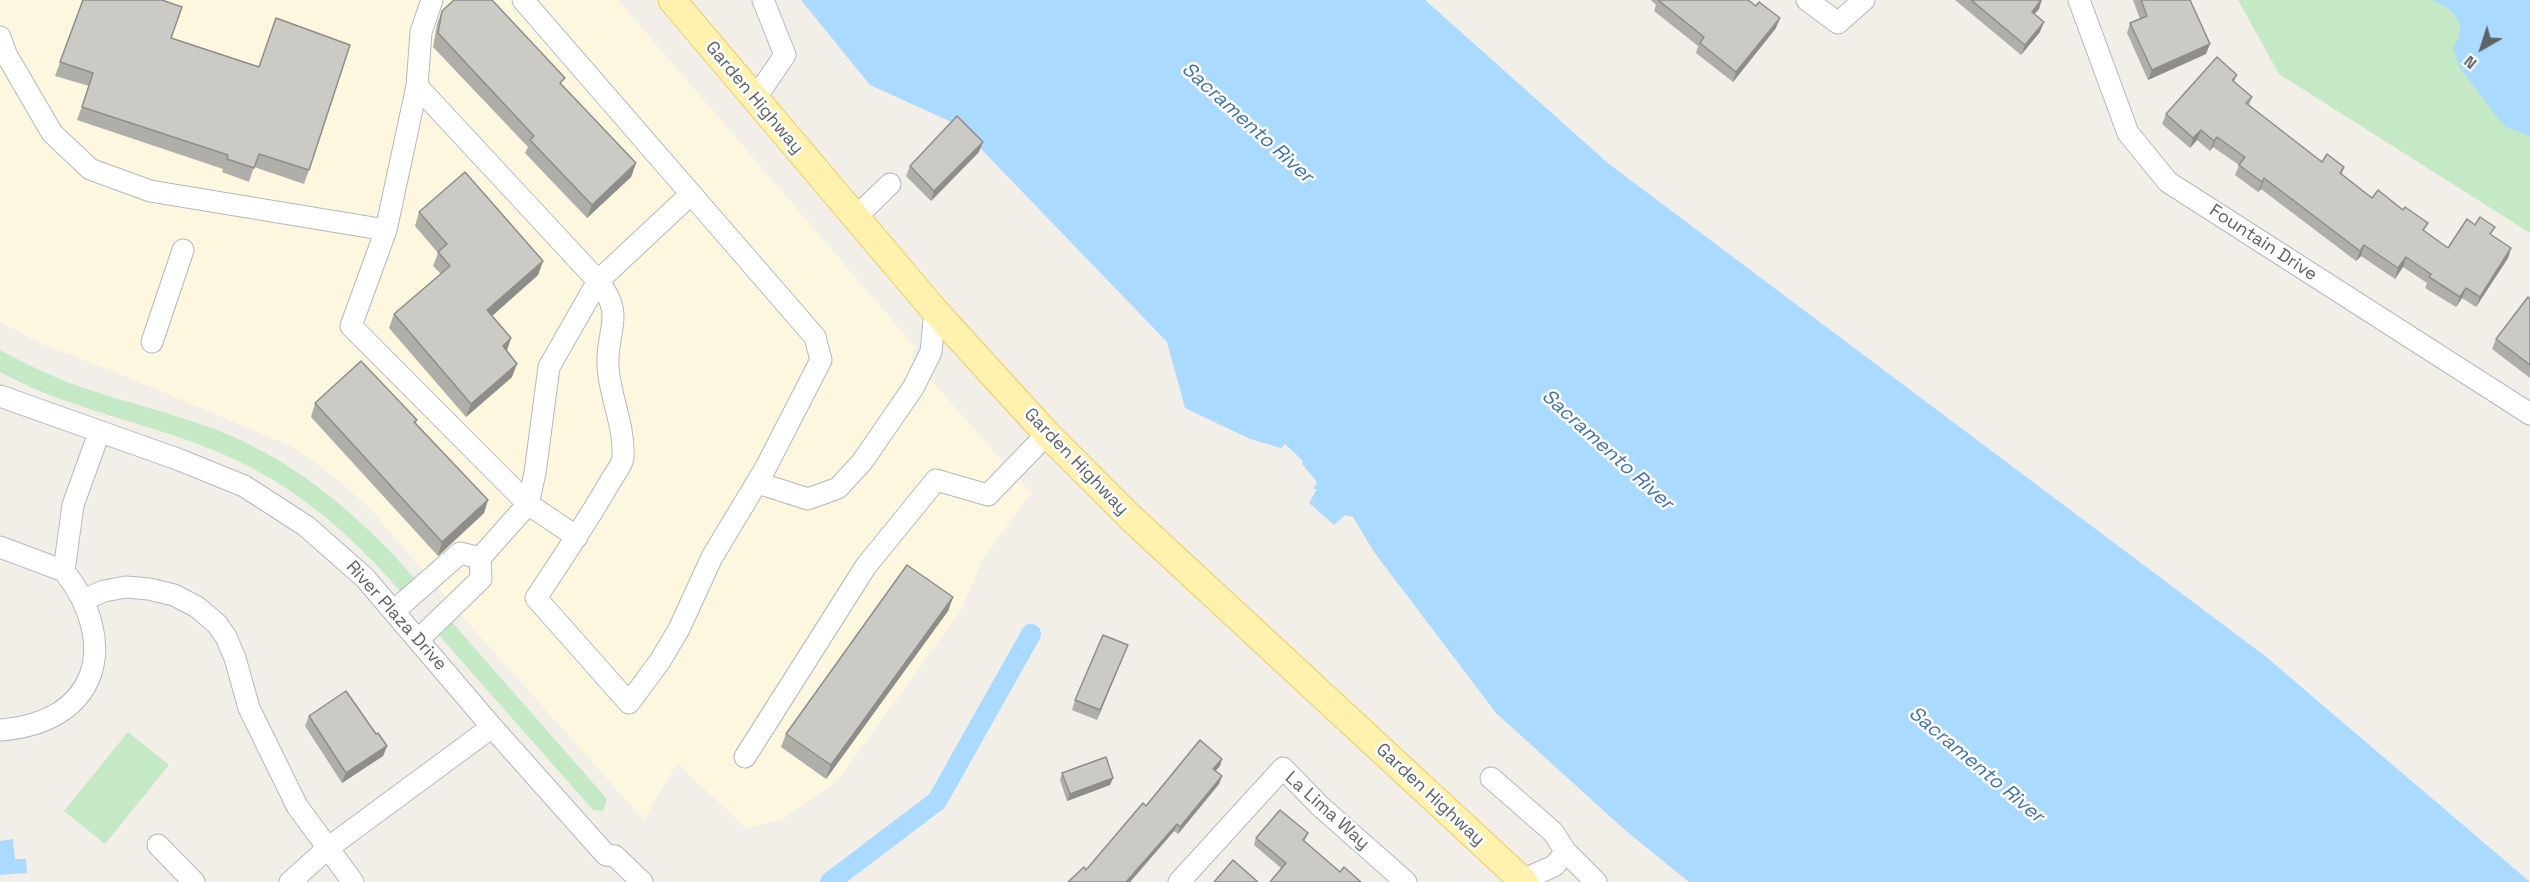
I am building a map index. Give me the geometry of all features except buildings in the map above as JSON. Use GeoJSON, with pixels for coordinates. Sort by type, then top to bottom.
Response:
{"type":"FeatureCollection","features":[{"type":"Feature","properties":{"kind":"main road","name":"Garden Highway"},"geometry":{"type":"LineString","coordinates":[[672,0],[754,100],[935,311],[1047,434],[1131,518],[1523,881]]}},
{"type":"Feature","properties":{"kind":"street"},"geometry":{"type":"LineString","coordinates":[[432,0],[421,32],[417,86],[386,230],[351,326],[528,504],[577,537]]}},
{"type":"Feature","properties":{"kind":"street"},"geometry":{"type":"LineString","coordinates":[[417,86],[610,296],[615,321],[608,341],[608,369],[617,412],[623,460],[577,537],[536,598],[628,703],[660,661],[679,629],[712,557],[758,483],[821,360],[815,337],[523,0]]}},
{"type":"Feature","properties":{"kind":"street"},"geometry":{"type":"LineString","coordinates":[[754,100],[785,55],[763,0]]}},
{"type":"Feature","properties":{"kind":"street"},"geometry":{"type":"LineString","coordinates":[[1807,0],[1838,23],[1864,0]]}},
{"type":"Feature","properties":{"kind":"street","name":"Fountain Drive"},"geometry":{"type":"LineString","coordinates":[[2079,0],[2128,133],[2168,182],[2530,414]]}},
{"type":"Feature","properties":{"kind":"street"},"geometry":{"type":"LineString","coordinates":[[2,49],[52,134],[90,169],[150,191],[386,230]]}},
{"type":"Feature","properties":{"kind":"street"},"geometry":{"type":"LineString","coordinates":[[856,217],[890,184]]}},
{"type":"Feature","properties":{"kind":"street"},"geometry":{"type":"LineString","coordinates":[[418,640],[481,579],[480,558],[528,504],[535,473],[549,367],[598,281],[691,194]]}},
{"type":"Feature","properties":{"kind":"street"},"geometry":{"type":"LineString","coordinates":[[152,342],[183,250]]}},
{"type":"Feature","properties":{"kind":"street"},"geometry":{"type":"LineString","coordinates":[[758,483],[808,499],[838,488],[862,462],[913,388],[931,352],[935,311]]}},
{"type":"Feature","properties":{"kind":"street","name":"River Plaza Drive"},"geometry":{"type":"LineString","coordinates":[[0,396],[180,460],[244,486],[274,504],[334,549],[365,578],[492,728],[606,855],[615,856],[642,882]]}},
{"type":"Feature","properties":{"kind":"street"},"geometry":{"type":"LineString","coordinates":[[64,571],[73,505],[99,433]]}},
{"type":"Feature","properties":{"kind":"street"},"geometry":{"type":"LineString","coordinates":[[746,757],[866,566],[936,480],[988,495],[1047,434]]}},
{"type":"Feature","properties":{"kind":"street"},"geometry":{"type":"LineString","coordinates":[[0,547],[64,571],[90,614],[95,636],[91,674],[81,694],[71,706],[55,716],[29,726],[0,730]]}},
{"type":"Feature","properties":{"kind":"street"},"geometry":{"type":"LineString","coordinates":[[394,611],[460,553],[480,558]]}},
{"type":"Feature","properties":{"kind":"street"},"geometry":{"type":"LineString","coordinates":[[83,600],[104,591],[126,587],[149,589],[182,599],[197,607],[217,624],[226,637],[235,658],[249,708],[292,796],[352,882]]}},
{"type":"Feature","properties":{"kind":"street"},"geometry":{"type":"LineString","coordinates":[[290,882],[327,848],[492,728]]}},
{"type":"Feature","properties":{"kind":"street","name":"La Lima Way"},"geometry":{"type":"LineString","coordinates":[[1179,882],[1283,768],[1320,806],[1406,882]]}},
{"type":"Feature","properties":{"kind":"street"},"geometry":{"type":"LineString","coordinates":[[1491,778],[1553,832],[1566,852],[1596,882]]}},
{"type":"Feature","properties":{"kind":"street"},"geometry":{"type":"LineString","coordinates":[[158,845],[194,882]]}},
{"type":"Feature","properties":{"kind":"street"},"geometry":{"type":"LineString","coordinates":[[1523,881],[1554,866],[1566,852]]}},
{"type":"Feature","properties":{"kind":"shaded area"},"geometry":{"type":"Polygon","coordinates":[[[0,0],[618,0],[916,348],[911,358],[1032,494],[983,559],[961,610],[838,780],[783,819],[746,828],[677,763],[644,820],[461,615],[368,506],[329,473],[293,447],[120,374],[42,344],[0,322],[0,0]]]}},
{"type":"Feature","properties":{"kind":"green space"},"geometry":{"type":"Polygon","coordinates":[[[2238,0],[2530,0],[2530,233],[2279,74],[2238,0]]]}},
{"type":"Feature","properties":{"kind":"green space"},"geometry":{"type":"Polygon","coordinates":[[[0,350],[39,370],[78,386],[217,430],[275,458],[351,514],[418,582],[402,593],[364,552],[322,515],[277,482],[253,468],[171,434],[84,407],[27,385],[0,372],[0,350]]]}},
{"type":"Feature","properties":{"kind":"green space"},"geometry":{"type":"Polygon","coordinates":[[[450,620],[607,799],[603,811],[593,810],[437,633],[450,620]]]}},
{"type":"Feature","properties":{"kind":"green space"},"geometry":{"type":"Polygon","coordinates":[[[128,732],[169,765],[105,844],[64,811],[128,732]]]}},
{"type":"Feature","properties":{"kind":"water","name":"Sacramento River"},"geometry":{"type":"Polygon","coordinates":[[[801,0],[1425,0],[1609,164],[2265,656],[2530,882],[1689,882],[1626,831],[1496,713],[1374,552],[1353,517],[1345,515],[1334,525],[1309,503],[1317,489],[1313,489],[1317,482],[1302,464],[1303,461],[1285,444],[1281,448],[1250,439],[1185,408],[1167,342],[958,125],[870,85],[801,0]]]}},
{"type":"Feature","properties":{"kind":"water"},"geometry":{"type":"Polygon","coordinates":[[[2432,0],[2530,0],[2530,136],[2506,127],[2460,68],[2453,48],[2460,31],[2457,18],[2447,8],[2432,0]]]}},
{"type":"Feature","properties":{"kind":"water"},"geometry":{"type":"Polygon","coordinates":[[[13,839],[15,859],[26,859],[27,873],[0,875],[0,841],[13,839]]]}},
{"type":"Feature","properties":{"kind":"waterway"},"geometry":{"type":"LineString","coordinates":[[830,882],[937,801],[1031,634]]}}]}
